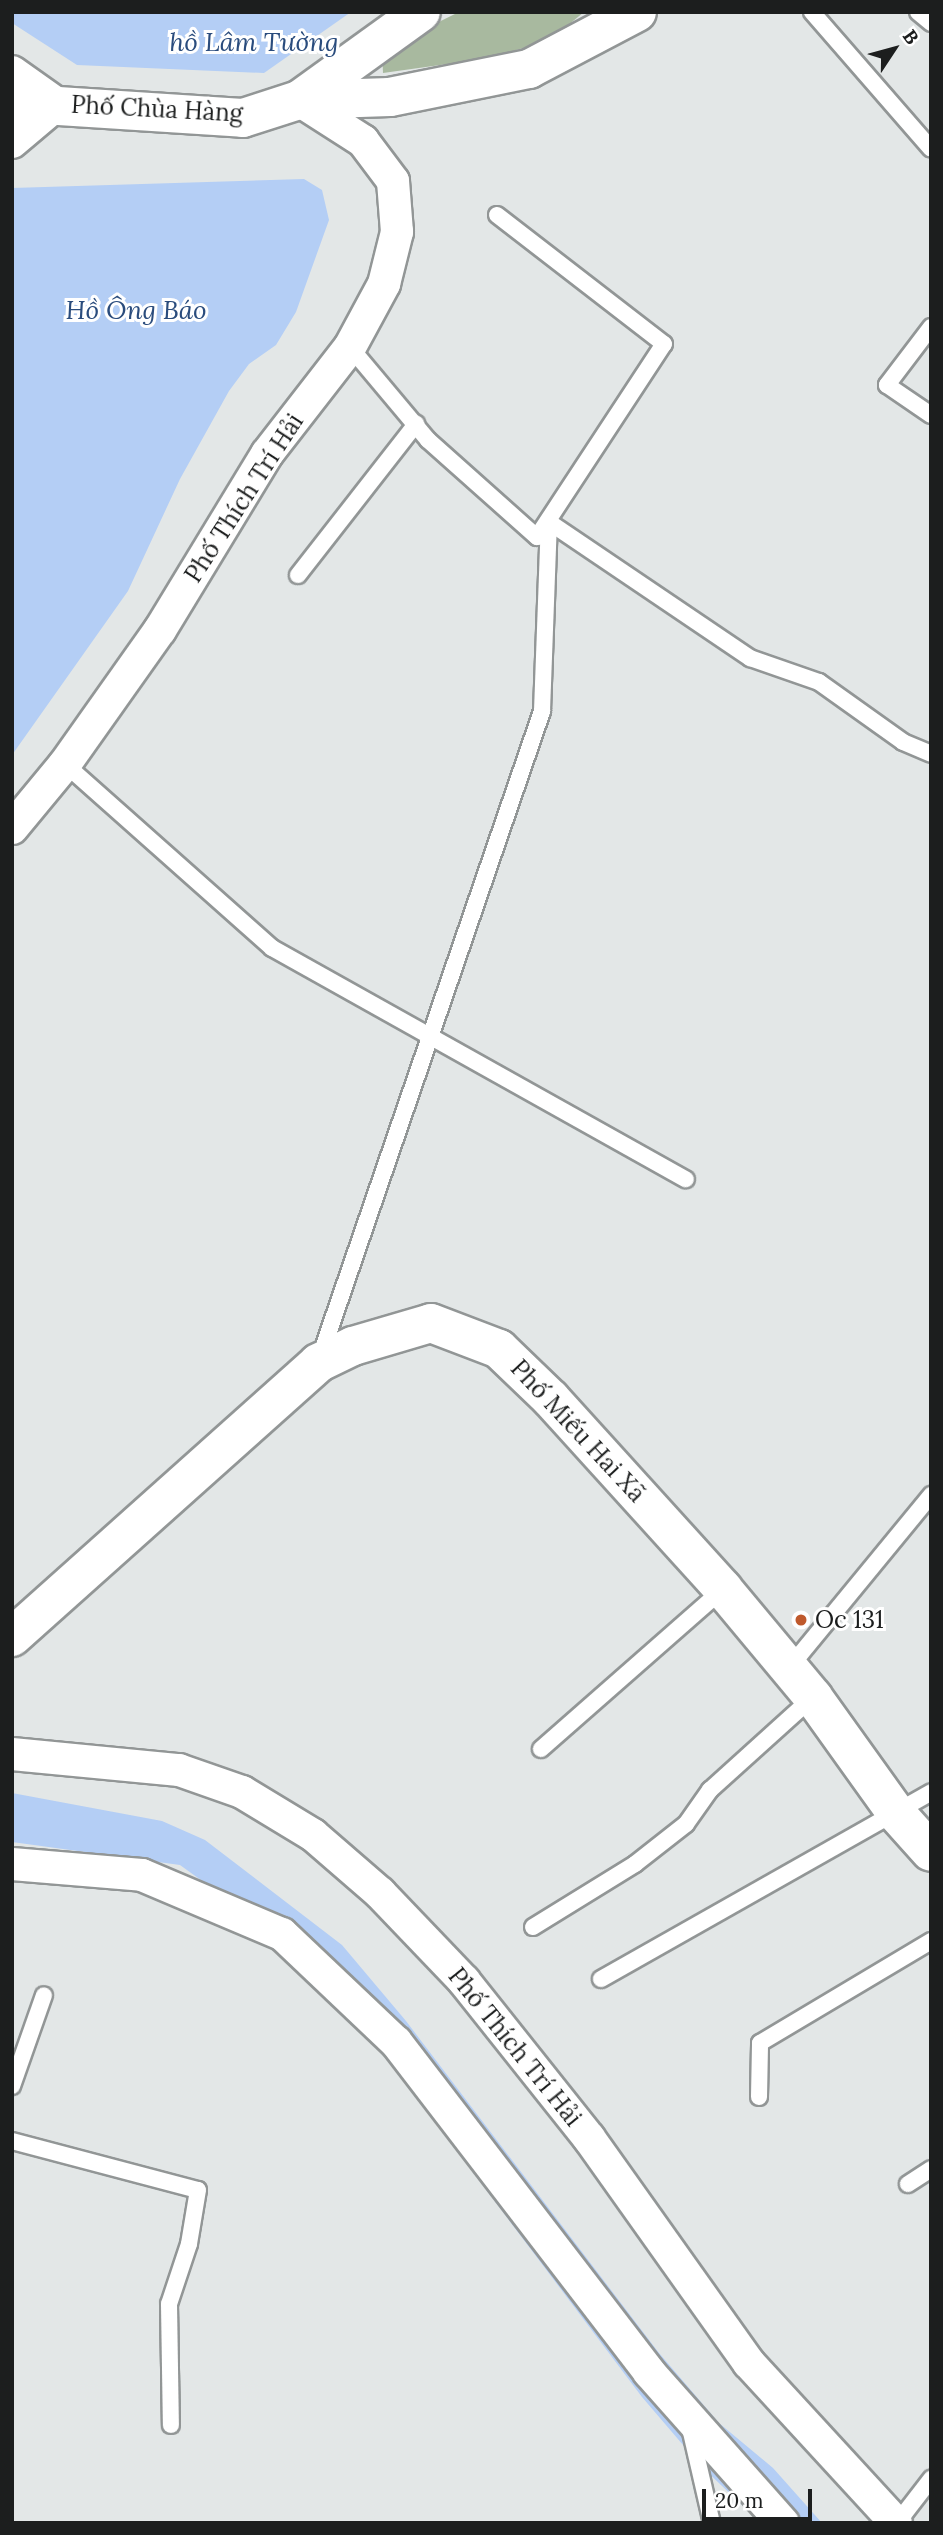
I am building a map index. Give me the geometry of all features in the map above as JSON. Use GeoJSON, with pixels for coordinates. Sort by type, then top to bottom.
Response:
{"type":"FeatureCollection","features":[{"type":"Feature","properties":{"kind":"street","name":"Phố Chùa Hàng"},"geometry":{"type":"LineString","coordinates":[[299,100],[421,12]]}},
{"type":"Feature","properties":{"kind":"street","name":"Phố Chùa Hàng"},"geometry":{"type":"LineString","coordinates":[[12,103],[243,118],[299,100],[390,97],[529,69],[638,12]]}},
{"type":"Feature","properties":{"kind":"street"},"geometry":{"type":"LineString","coordinates":[[12,72],[57,104],[12,142]]}},
{"type":"Feature","properties":{"kind":"street","name":"Phố Thích Trí Hải"},"geometry":{"type":"LineString","coordinates":[[12,828],[65,764],[160,631],[267,454],[350,347],[384,284],[397,232],[393,181],[363,141],[299,100]]}},
{"type":"Feature","properties":{"kind":"street","name":"Phố Miếu Hai Xã"},"geometry":{"type":"LineString","coordinates":[[12,1637],[318,1363],[353,1346],[431,1323],[499,1349],[551,1399],[723,1589],[813,1697],[896,1813],[931,1852]]}},
{"type":"Feature","properties":{"kind":"street","name":"Phố Thích Trí Hải"},"geometry":{"type":"LineString","coordinates":[[12,1754],[178,1770],[242,1792],[313,1835],[380,1893],[464,1981],[589,2138],[749,2363],[897,2523]]}},
{"type":"Feature","properties":{"kind":"street"},"geometry":{"type":"LineString","coordinates":[[12,1864],[142,1875],[282,1934],[396,2042],[649,2372],[685,2409],[783,2523]]}},
{"type":"Feature","properties":{"kind":"lane"},"geometry":{"type":"LineString","coordinates":[[812,12],[931,149]]}},
{"type":"Feature","properties":{"kind":"lane"},"geometry":{"type":"LineString","coordinates":[[918,12],[931,23]]}},
{"type":"Feature","properties":{"kind":"lane"},"geometry":{"type":"LineString","coordinates":[[350,347],[416,424],[537,537],[664,344],[497,215]]}},
{"type":"Feature","properties":{"kind":"lane"},"geometry":{"type":"LineString","coordinates":[[931,327],[887,385],[931,415]]}},
{"type":"Feature","properties":{"kind":"lane"},"geometry":{"type":"LineString","coordinates":[[298,575],[416,424]]}},
{"type":"Feature","properties":{"kind":"lane"},"geometry":{"type":"LineString","coordinates":[[549,522],[750,657],[819,682],[903,741],[931,754]]}},
{"type":"Feature","properties":{"kind":"lane"},"geometry":{"type":"LineString","coordinates":[[318,1363],[427,1038],[542,710],[549,522]]}},
{"type":"Feature","properties":{"kind":"lane"},"geometry":{"type":"LineString","coordinates":[[65,764],[272,948],[427,1038],[686,1179]]}},
{"type":"Feature","properties":{"kind":"lane"},"geometry":{"type":"LineString","coordinates":[[789,1668],[931,1495]]}},
{"type":"Feature","properties":{"kind":"lane"},"geometry":{"type":"LineString","coordinates":[[541,1749],[614,1690],[723,1589]]}},
{"type":"Feature","properties":{"kind":"lane"},"geometry":{"type":"LineString","coordinates":[[533,1927],[635,1864],[686,1824],[710,1790],[813,1697]]}},
{"type":"Feature","properties":{"kind":"lane"},"geometry":{"type":"LineString","coordinates":[[601,1979],[931,1792]]}},
{"type":"Feature","properties":{"kind":"lane"},"geometry":{"type":"LineString","coordinates":[[759,2097],[760,2043],[931,1941]]}},
{"type":"Feature","properties":{"kind":"lane"},"geometry":{"type":"LineString","coordinates":[[12,2086],[44,1995]]}},
{"type":"Feature","properties":{"kind":"lane"},"geometry":{"type":"LineString","coordinates":[[12,2141],[198,2190],[189,2244],[169,2304],[171,2425]]}},
{"type":"Feature","properties":{"kind":"lane"},"geometry":{"type":"LineString","coordinates":[[908,2184],[931,2169]]}},
{"type":"Feature","properties":{"kind":"lane"},"geometry":{"type":"LineString","coordinates":[[685,2409],[712,2523]]}},
{"type":"Feature","properties":{"kind":"lane"},"geometry":{"type":"LineString","coordinates":[[897,2523],[931,2479]]}},
{"type":"Feature","properties":{"kind":"green space"},"geometry":{"type":"Polygon","coordinates":[[[459,12],[584,12],[549,41],[483,59],[383,73],[382,50],[459,12]]]}},
{"type":"Feature","properties":{"kind":"water","name":"hồ Lâm Tường"},"geometry":{"type":"Polygon","coordinates":[[[12,12],[351,12],[264,73],[77,65],[12,23],[12,12]]]}},
{"type":"Feature","properties":{"kind":"water","name":"Hồ Ông Báo"},"geometry":{"type":"Polygon","coordinates":[[[304,179],[322,190],[329,220],[296,312],[276,345],[249,364],[229,391],[180,479],[128,591],[12,755],[12,188],[304,179]]]}},
{"type":"Feature","properties":{"kind":"water"},"geometry":{"type":"Polygon","coordinates":[[[12,1793],[162,1821],[205,1840],[342,1945],[406,2021],[659,2353],[719,2423],[773,2468],[822,2523],[761,2523],[701,2466],[642,2397],[350,2009],[230,1901],[180,1865],[12,1842],[12,1793]]]}},
{"type":"Feature","properties":{"kind":"place","name":"Oc 131"},"geometry":{"type":"Point","coordinates":[801,1620]}}]}
